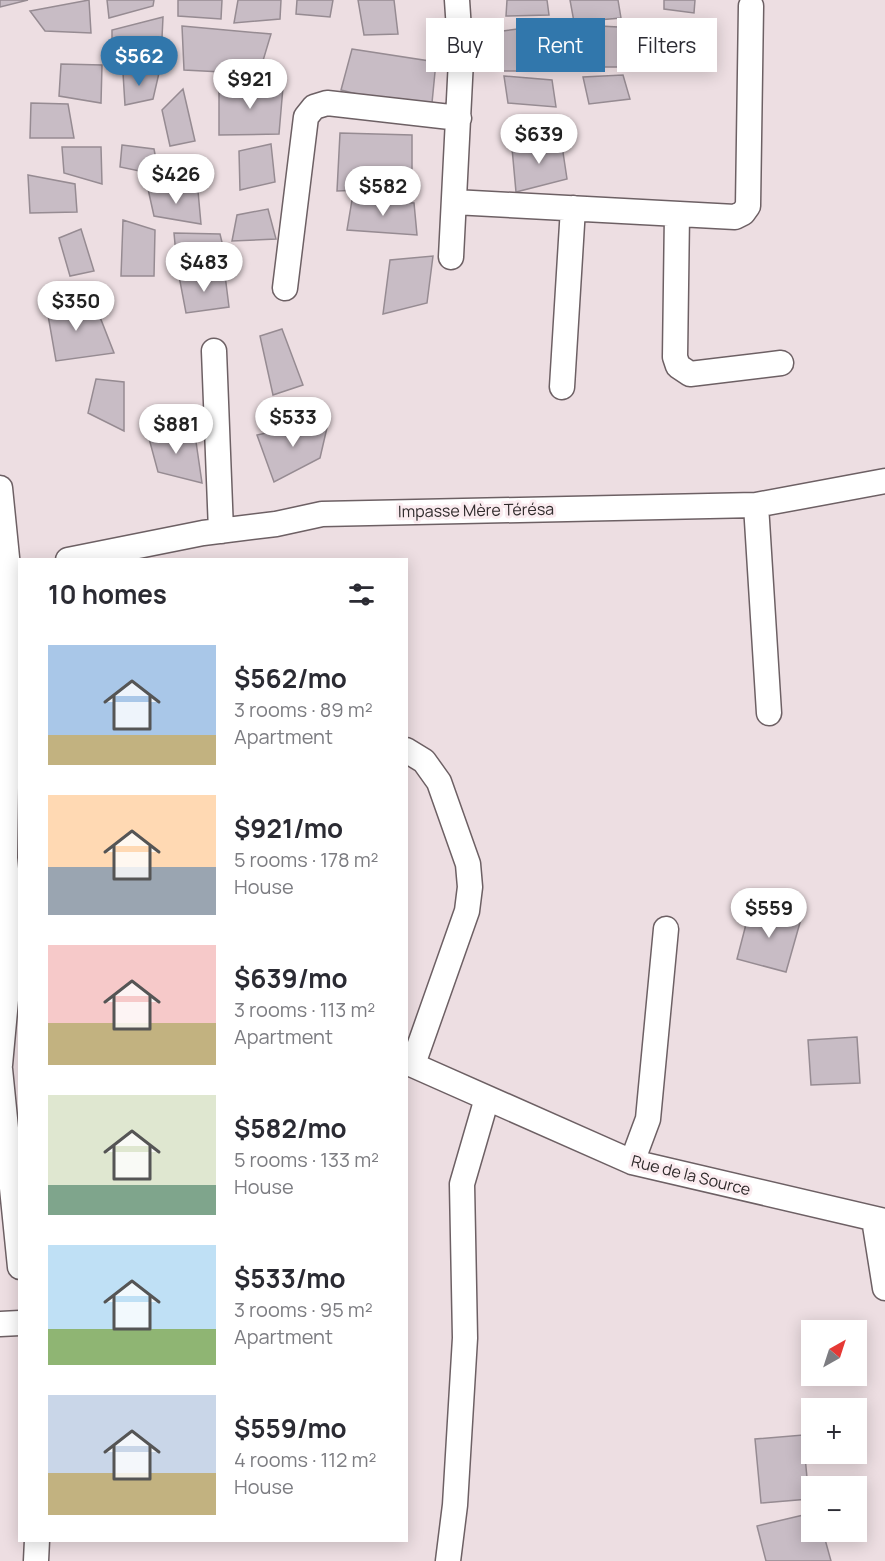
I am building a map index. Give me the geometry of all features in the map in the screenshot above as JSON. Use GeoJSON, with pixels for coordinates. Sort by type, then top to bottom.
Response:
{"type":"FeatureCollection","features":[{"type":"Feature","properties":{"kind":"street"},"geometry":{"type":"LineString","coordinates":[[451,257],[462,60],[457,0]]}},
{"type":"Feature","properties":{"kind":"street"},"geometry":{"type":"LineString","coordinates":[[454,202],[735,217],[743,213],[748,206],[751,6]]}},
{"type":"Feature","properties":{"kind":"street"},"geometry":{"type":"LineString","coordinates":[[285,288],[306,117],[314,107],[327,103],[459,118]]}},
{"type":"Feature","properties":{"kind":"street"},"geometry":{"type":"LineString","coordinates":[[562,387],[573,208]]}},
{"type":"Feature","properties":{"kind":"street"},"geometry":{"type":"LineString","coordinates":[[677,214],[675,357],[678,366],[690,374],[781,363]]}},
{"type":"Feature","properties":{"kind":"street"},"geometry":{"type":"LineString","coordinates":[[214,351],[221,531]]}},
{"type":"Feature","properties":{"kind":"street","name":"Impasse Mère Térésa"},"geometry":{"type":"LineString","coordinates":[[79,558],[322,514],[756,505],[885,481]]}},
{"type":"Feature","properties":{"kind":"street"},"geometry":{"type":"LineString","coordinates":[[0,488],[14,576],[13,730],[3,858],[16,936],[0,1067],[18,1247]]}},
{"type":"Feature","properties":{"kind":"street"},"geometry":{"type":"LineString","coordinates":[[756,505],[769,713]]}},
{"type":"Feature","properties":{"kind":"street"},"geometry":{"type":"LineString","coordinates":[[408,751],[424,761],[439,782],[468,864],[470,887],[467,911],[410,1063]]}},
{"type":"Feature","properties":{"kind":"street"},"geometry":{"type":"LineString","coordinates":[[632,1162],[648,1119],[666,929]]}},
{"type":"Feature","properties":{"kind":"street","name":"Rue de la Source"},"geometry":{"type":"LineString","coordinates":[[410,1063],[632,1162],[880,1220]]}},
{"type":"Feature","properties":{"kind":"street"},"geometry":{"type":"LineString","coordinates":[[448,1561],[455,1505],[465,1338],[462,1184],[487,1098]]}},
{"type":"Feature","properties":{"kind":"street"},"geometry":{"type":"LineString","coordinates":[[880,1220],[885,1288]]}},
{"type":"Feature","properties":{"kind":"street"},"geometry":{"type":"LineString","coordinates":[[0,1324],[18,1323]]}},
{"type":"Feature","properties":{"kind":"street"},"geometry":{"type":"LineString","coordinates":[[36,1561],[37,1542]]}},
{"type":"Feature","properties":{"kind":"building"},"geometry":{"type":"Polygon","coordinates":[[[0,0],[28,0],[0,7],[0,0]]]}},
{"type":"Feature","properties":{"kind":"building"},"geometry":{"type":"Polygon","coordinates":[[[89,0],[91,33],[45,31],[30,11],[89,0]]]}},
{"type":"Feature","properties":{"kind":"building"},"geometry":{"type":"Polygon","coordinates":[[[107,0],[154,0],[153,6],[109,18],[107,0]]]}},
{"type":"Feature","properties":{"kind":"building"},"geometry":{"type":"Polygon","coordinates":[[[178,0],[222,0],[221,19],[178,16],[178,0]]]}},
{"type":"Feature","properties":{"kind":"building"},"geometry":{"type":"Polygon","coordinates":[[[238,0],[281,0],[280,19],[234,23],[238,0]]]}},
{"type":"Feature","properties":{"kind":"building"},"geometry":{"type":"Polygon","coordinates":[[[297,0],[333,0],[330,17],[296,14],[297,0]]]}},
{"type":"Feature","properties":{"kind":"building"},"geometry":{"type":"Polygon","coordinates":[[[358,0],[394,0],[398,34],[364,35],[358,0]]]}},
{"type":"Feature","properties":{"kind":"building"},"geometry":{"type":"Polygon","coordinates":[[[507,0],[547,0],[549,15],[506,16],[507,0]]]}},
{"type":"Feature","properties":{"kind":"building"},"geometry":{"type":"Polygon","coordinates":[[[570,0],[618,0],[621,18],[573,18],[570,0]]]}},
{"type":"Feature","properties":{"kind":"building"},"geometry":{"type":"Polygon","coordinates":[[[664,0],[695,0],[694,13],[664,9],[664,0]]]}},
{"type":"Feature","properties":{"kind":"building"},"geometry":{"type":"Polygon","coordinates":[[[163,17],[161,59],[112,62],[112,30],[163,17]]]}},
{"type":"Feature","properties":{"kind":"building"},"geometry":{"type":"Polygon","coordinates":[[[182,26],[271,34],[259,74],[184,70],[182,26]]]}},
{"type":"Feature","properties":{"kind":"building"},"geometry":{"type":"Polygon","coordinates":[[[605,26],[617,27],[617,67],[605,67],[605,26]]]}},
{"type":"Feature","properties":{"kind":"building"},"geometry":{"type":"Polygon","coordinates":[[[516,29],[516,71],[504,71],[504,31],[516,29]]]}},
{"type":"Feature","properties":{"kind":"building"},"geometry":{"type":"Polygon","coordinates":[[[352,49],[426,60],[426,72],[435,72],[431,113],[341,90],[352,49]]]}},
{"type":"Feature","properties":{"kind":"building"},"geometry":{"type":"Polygon","coordinates":[[[61,64],[102,65],[101,103],[59,96],[61,64]]]}},
{"type":"Feature","properties":{"kind":"building"},"geometry":{"type":"Polygon","coordinates":[[[123,73],[159,73],[153,99],[125,105],[123,73]]]}},
{"type":"Feature","properties":{"kind":"building"},"geometry":{"type":"Polygon","coordinates":[[[623,75],[630,99],[589,104],[583,77],[623,75]]]}},
{"type":"Feature","properties":{"kind":"building"},"geometry":{"type":"Polygon","coordinates":[[[504,76],[552,80],[556,107],[508,103],[504,76]]]}},
{"type":"Feature","properties":{"kind":"building"},"geometry":{"type":"Polygon","coordinates":[[[219,87],[283,87],[279,134],[219,135],[219,87]]]}},
{"type":"Feature","properties":{"kind":"building"},"geometry":{"type":"Polygon","coordinates":[[[183,89],[195,141],[170,146],[162,110],[183,89]]]}},
{"type":"Feature","properties":{"kind":"building"},"geometry":{"type":"Polygon","coordinates":[[[31,103],[68,104],[74,138],[30,138],[31,103]]]}},
{"type":"Feature","properties":{"kind":"building"},"geometry":{"type":"Polygon","coordinates":[[[340,133],[412,135],[412,188],[337,191],[340,133]]]}},
{"type":"Feature","properties":{"kind":"building"},"geometry":{"type":"Polygon","coordinates":[[[561,139],[567,179],[516,192],[512,148],[561,139]]]}},
{"type":"Feature","properties":{"kind":"building"},"geometry":{"type":"Polygon","coordinates":[[[271,144],[275,182],[240,190],[239,151],[271,144]]]}},
{"type":"Feature","properties":{"kind":"building"},"geometry":{"type":"Polygon","coordinates":[[[122,145],[154,149],[159,175],[120,167],[122,145]]]}},
{"type":"Feature","properties":{"kind":"building"},"geometry":{"type":"Polygon","coordinates":[[[62,147],[101,147],[102,184],[64,173],[62,147]]]}},
{"type":"Feature","properties":{"kind":"building"},"geometry":{"type":"Polygon","coordinates":[[[28,175],[75,184],[77,212],[30,213],[28,175]]]}},
{"type":"Feature","properties":{"kind":"building"},"geometry":{"type":"Polygon","coordinates":[[[148,189],[198,191],[201,224],[154,216],[148,189]]]}},
{"type":"Feature","properties":{"kind":"building"},"geometry":{"type":"Polygon","coordinates":[[[352,200],[414,203],[417,235],[347,230],[352,200]]]}},
{"type":"Feature","properties":{"kind":"building"},"geometry":{"type":"Polygon","coordinates":[[[268,209],[276,239],[232,241],[237,215],[268,209]]]}},
{"type":"Feature","properties":{"kind":"building"},"geometry":{"type":"Polygon","coordinates":[[[123,220],[155,230],[154,276],[121,276],[123,220]]]}},
{"type":"Feature","properties":{"kind":"building"},"geometry":{"type":"Polygon","coordinates":[[[81,229],[94,271],[70,276],[59,238],[81,229]]]}},
{"type":"Feature","properties":{"kind":"building"},"geometry":{"type":"Polygon","coordinates":[[[174,233],[220,234],[227,263],[177,266],[174,233]]]}},
{"type":"Feature","properties":{"kind":"building"},"geometry":{"type":"Polygon","coordinates":[[[433,256],[427,303],[383,314],[390,260],[433,256]]]}},
{"type":"Feature","properties":{"kind":"building"},"geometry":{"type":"Polygon","coordinates":[[[225,275],[229,307],[186,313],[179,276],[225,275]]]}},
{"type":"Feature","properties":{"kind":"building"},"geometry":{"type":"Polygon","coordinates":[[[45,298],[98,312],[114,353],[56,361],[45,298]]]}},
{"type":"Feature","properties":{"kind":"building"},"geometry":{"type":"Polygon","coordinates":[[[282,329],[303,385],[273,395],[260,336],[282,329]]]}},
{"type":"Feature","properties":{"kind":"building"},"geometry":{"type":"Polygon","coordinates":[[[96,379],[124,382],[124,431],[88,413],[96,379]]]}},
{"type":"Feature","properties":{"kind":"building"},"geometry":{"type":"Polygon","coordinates":[[[329,419],[320,458],[274,482],[257,435],[329,419]]]}},
{"type":"Feature","properties":{"kind":"building"},"geometry":{"type":"Polygon","coordinates":[[[147,431],[195,435],[202,483],[158,472],[147,431]]]}},
{"type":"Feature","properties":{"kind":"building"},"geometry":{"type":"Polygon","coordinates":[[[751,905],[801,919],[786,972],[737,959],[751,905]]]}},
{"type":"Feature","properties":{"kind":"building"},"geometry":{"type":"Polygon","coordinates":[[[857,1037],[860,1083],[811,1085],[808,1040],[857,1037]]]}},
{"type":"Feature","properties":{"kind":"building"},"geometry":{"type":"Polygon","coordinates":[[[801,1435],[801,1464],[806,1464],[807,1476],[801,1476],[801,1500],[761,1503],[755,1439],[801,1435]]]}},
{"type":"Feature","properties":{"kind":"building"},"geometry":{"type":"Polygon","coordinates":[[[801,1516],[801,1542],[826,1542],[831,1561],[766,1561],[757,1526],[801,1516]]]}}]}
